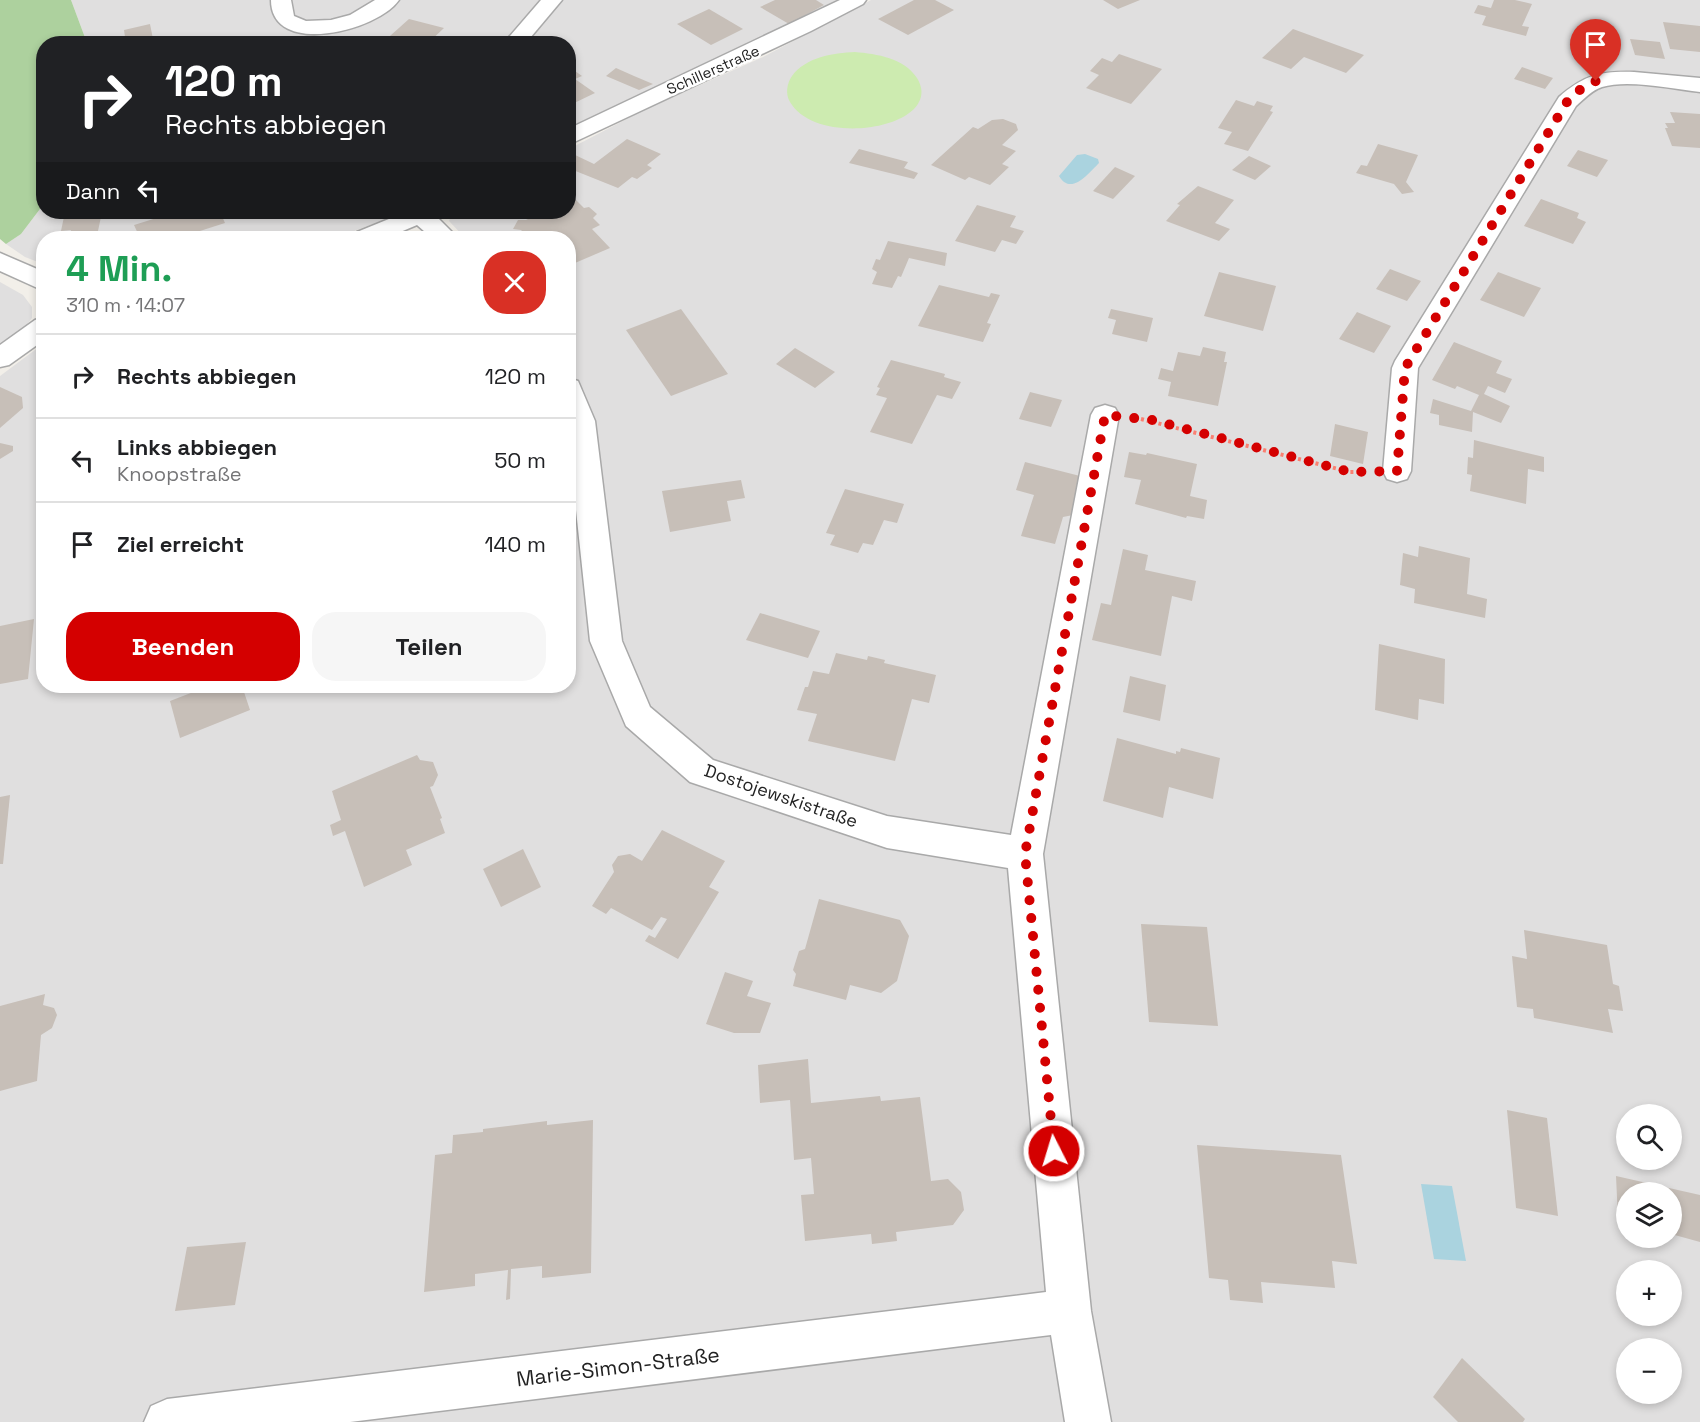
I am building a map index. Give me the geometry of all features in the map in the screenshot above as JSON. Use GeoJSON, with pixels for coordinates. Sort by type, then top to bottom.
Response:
{"type":"FeatureCollection","features":[{"type":"Feature","properties":{"kind":"street"},"geometry":{"type":"LineString","coordinates":[[281,0],[280,8],[284,19],[293,25],[318,28],[366,16],[389,0]]}},
{"type":"Feature","properties":{"kind":"street"},"geometry":{"type":"LineString","coordinates":[[520,36],[552,0]]}},
{"type":"Feature","properties":{"kind":"street","name":"Schillerstraße"},"geometry":{"type":"LineString","coordinates":[[576,134],[776,41],[856,0]]}},
{"type":"Feature","properties":{"kind":"street"},"geometry":{"type":"LineString","coordinates":[[1397,471],[1405,368],[1567,102],[1578,91],[1596,81],[1615,78],[1700,85]]}},
{"type":"Feature","properties":{"kind":"street"},"geometry":{"type":"LineString","coordinates":[[382,231],[409,219]]}},
{"type":"Feature","properties":{"kind":"street"},"geometry":{"type":"LineString","coordinates":[[429,219],[440,231]]}},
{"type":"Feature","properties":{"kind":"street"},"geometry":{"type":"LineString","coordinates":[[0,261],[36,279]]}},
{"type":"Feature","properties":{"kind":"street"},"geometry":{"type":"LineString","coordinates":[[0,358],[36,332]]}},
{"type":"Feature","properties":{"kind":"street","name":"Dostojewskistraße"},"geometry":{"type":"LineString","coordinates":[[576,411],[580,422],[606,641],[638,716],[702,771],[887,832],[1025,854]]}},
{"type":"Feature","properties":{"kind":"street"},"geometry":{"type":"LineString","coordinates":[[1088,1422],[1069,1311],[1025,854],[1105,415]]}},
{"type":"Feature","properties":{"kind":"street","name":"Marie-Simon-Straße"},"geometry":{"type":"LineString","coordinates":[[167,1422],[1069,1311]]}},
{"type":"Feature","properties":{"kind":"path"},"geometry":{"type":"LineString","coordinates":[[1105,415],[1152,420],[1350,472],[1397,471]]}},
{"type":"Feature","properties":{"kind":"shaded area"},"geometry":{"type":"Polygon","coordinates":[[[71,0],[840,0],[798,22],[635,96],[576,126],[576,36],[84,36],[71,0]]]}},
{"type":"Feature","properties":{"kind":"shaded area"},"geometry":{"type":"Polygon","coordinates":[[[871,0],[1700,0],[1700,1422],[0,1422],[0,376],[36,349],[36,693],[576,693],[576,231],[458,231],[449,221],[450,219],[576,219],[576,145],[646,109],[763,57],[871,0]]]}},
{"type":"Feature","properties":{"kind":"shaded area"},"geometry":{"type":"Polygon","coordinates":[[[36,214],[36,219],[386,219],[354,231],[36,231],[36,261],[6,244],[21,234],[36,214]]]}},
{"type":"Feature","properties":{"kind":"shaded area"},"geometry":{"type":"Polygon","coordinates":[[[0,282],[23,295],[32,307],[32,318],[25,327],[0,346],[0,282]]]}},
{"type":"Feature","properties":{"kind":"green space"},"geometry":{"type":"Polygon","coordinates":[[[0,0],[71,0],[84,36],[36,36],[36,214],[21,234],[6,244],[0,239],[0,0]]]}},
{"type":"Feature","properties":{"kind":"green space"},"geometry":{"type":"Polygon","coordinates":[[[855,52],[889,58],[912,71],[917,78],[921,95],[914,109],[897,120],[875,126],[850,128],[826,125],[805,117],[790,102],[787,92],[788,85],[792,76],[805,64],[820,57],[855,52]]]}},
{"type":"Feature","properties":{"kind":"water"},"geometry":{"type":"Polygon","coordinates":[[[1085,154],[1098,159],[1099,163],[1074,184],[1064,182],[1059,176],[1077,155],[1085,154]]]}},
{"type":"Feature","properties":{"kind":"water"},"geometry":{"type":"Polygon","coordinates":[[[1421,1184],[1452,1186],[1466,1261],[1434,1259],[1421,1184]]]}},
{"type":"Feature","properties":{"kind":"building"},"geometry":{"type":"Polygon","coordinates":[[[775,0],[816,0],[824,5],[789,24],[760,7],[775,0]]]}},
{"type":"Feature","properties":{"kind":"building"},"geometry":{"type":"Polygon","coordinates":[[[914,0],[935,0],[954,10],[908,35],[878,19],[914,0]]]}},
{"type":"Feature","properties":{"kind":"building"},"geometry":{"type":"Polygon","coordinates":[[[1103,0],[1140,0],[1118,9],[1103,0]]]}},
{"type":"Feature","properties":{"kind":"building"},"geometry":{"type":"Polygon","coordinates":[[[1494,0],[1515,0],[1532,4],[1522,26],[1529,27],[1526,36],[1482,25],[1486,16],[1474,13],[1478,5],[1491,8],[1494,0]]]}},
{"type":"Feature","properties":{"kind":"building"},"geometry":{"type":"Polygon","coordinates":[[[709,9],[743,29],[711,45],[677,24],[709,9]]]}},
{"type":"Feature","properties":{"kind":"building"},"geometry":{"type":"Polygon","coordinates":[[[409,19],[444,28],[436,36],[390,36],[409,19]]]}},
{"type":"Feature","properties":{"kind":"building"},"geometry":{"type":"Polygon","coordinates":[[[1663,22],[1700,26],[1700,52],[1670,49],[1663,22]]]}},
{"type":"Feature","properties":{"kind":"building"},"geometry":{"type":"Polygon","coordinates":[[[150,24],[152,36],[125,36],[124,30],[150,24]]]}},
{"type":"Feature","properties":{"kind":"building"},"geometry":{"type":"Polygon","coordinates":[[[1293,29],[1364,55],[1346,73],[1304,57],[1291,69],[1262,58],[1293,29]]]}},
{"type":"Feature","properties":{"kind":"building"},"geometry":{"type":"Polygon","coordinates":[[[1630,39],[1660,42],[1665,59],[1635,55],[1630,39]]]}},
{"type":"Feature","properties":{"kind":"building"},"geometry":{"type":"Polygon","coordinates":[[[1119,54],[1162,69],[1131,104],[1086,88],[1099,75],[1090,71],[1102,58],[1112,62],[1119,54]]]}},
{"type":"Feature","properties":{"kind":"building"},"geometry":{"type":"Polygon","coordinates":[[[1522,67],[1553,78],[1545,89],[1514,79],[1522,67]]]}},
{"type":"Feature","properties":{"kind":"building"},"geometry":{"type":"Polygon","coordinates":[[[616,68],[653,84],[639,90],[606,76],[616,68]]]}},
{"type":"Feature","properties":{"kind":"building"},"geometry":{"type":"Polygon","coordinates":[[[576,80],[595,93],[576,102],[576,80]]]}},
{"type":"Feature","properties":{"kind":"building"},"geometry":{"type":"Polygon","coordinates":[[[1236,100],[1254,106],[1257,101],[1273,106],[1270,111],[1273,112],[1248,151],[1224,144],[1232,132],[1218,128],[1236,100]]]}},
{"type":"Feature","properties":{"kind":"building"},"geometry":{"type":"Polygon","coordinates":[[[1670,112],[1700,114],[1700,148],[1672,146],[1665,128],[1668,128],[1665,123],[1675,123],[1670,112]]]}},
{"type":"Feature","properties":{"kind":"building"},"geometry":{"type":"Polygon","coordinates":[[[1003,119],[1016,124],[1018,130],[1002,145],[1016,151],[1002,164],[1009,167],[990,185],[969,177],[965,180],[931,165],[973,127],[978,129],[992,120],[1003,119]]]}},
{"type":"Feature","properties":{"kind":"building"},"geometry":{"type":"Polygon","coordinates":[[[627,139],[661,154],[647,165],[652,168],[637,179],[632,177],[618,188],[576,171],[576,155],[594,164],[627,139]]]}},
{"type":"Feature","properties":{"kind":"building"},"geometry":{"type":"Polygon","coordinates":[[[1378,144],[1418,155],[1406,182],[1414,192],[1402,194],[1394,184],[1356,173],[1361,165],[1367,166],[1378,144]]]}},
{"type":"Feature","properties":{"kind":"building"},"geometry":{"type":"Polygon","coordinates":[[[859,149],[908,162],[904,168],[918,173],[914,179],[849,163],[859,149]]]}},
{"type":"Feature","properties":{"kind":"building"},"geometry":{"type":"Polygon","coordinates":[[[1578,150],[1608,160],[1597,177],[1567,166],[1578,150]]]}},
{"type":"Feature","properties":{"kind":"building"},"geometry":{"type":"Polygon","coordinates":[[[1249,156],[1271,166],[1255,180],[1232,170],[1249,156]]]}},
{"type":"Feature","properties":{"kind":"building"},"geometry":{"type":"Polygon","coordinates":[[[1115,167],[1135,176],[1113,199],[1093,191],[1115,167]]]}},
{"type":"Feature","properties":{"kind":"building"},"geometry":{"type":"Polygon","coordinates":[[[1198,186],[1234,200],[1215,223],[1230,229],[1219,241],[1166,221],[1180,205],[1177,204],[1198,186]]]}},
{"type":"Feature","properties":{"kind":"building"},"geometry":{"type":"Polygon","coordinates":[[[1541,199],[1579,213],[1577,218],[1586,222],[1573,244],[1524,226],[1541,199]]]}},
{"type":"Feature","properties":{"kind":"building"},"geometry":{"type":"Polygon","coordinates":[[[576,200],[584,208],[589,207],[597,214],[593,218],[600,225],[592,229],[610,248],[576,263],[576,231],[513,229],[518,220],[576,219],[576,200]]]}},
{"type":"Feature","properties":{"kind":"building"},"geometry":{"type":"Polygon","coordinates":[[[977,205],[1016,216],[1010,227],[1024,231],[1016,244],[1002,240],[995,252],[955,241],[977,205]]]}},
{"type":"Feature","properties":{"kind":"building"},"geometry":{"type":"Polygon","coordinates":[[[64,219],[101,219],[98,231],[61,231],[64,219]]]}},
{"type":"Feature","properties":{"kind":"building"},"geometry":{"type":"Polygon","coordinates":[[[153,219],[223,219],[225,223],[200,231],[137,231],[134,225],[153,219]]]}},
{"type":"Feature","properties":{"kind":"building"},"geometry":{"type":"Polygon","coordinates":[[[888,241],[947,253],[945,266],[909,258],[901,277],[898,276],[892,288],[872,284],[877,272],[872,269],[876,259],[880,260],[888,241]]]}},
{"type":"Feature","properties":{"kind":"building"},"geometry":{"type":"Polygon","coordinates":[[[1390,269],[1421,281],[1407,301],[1376,289],[1390,269]]]}},
{"type":"Feature","properties":{"kind":"building"},"geometry":{"type":"Polygon","coordinates":[[[1219,272],[1276,286],[1263,331],[1204,316],[1219,272]]]}},
{"type":"Feature","properties":{"kind":"building"},"geometry":{"type":"Polygon","coordinates":[[[1498,272],[1541,288],[1524,317],[1480,300],[1498,272]]]}},
{"type":"Feature","properties":{"kind":"building"},"geometry":{"type":"Polygon","coordinates":[[[939,285],[989,297],[991,293],[1000,295],[987,323],[991,324],[983,342],[918,326],[939,285]]]}},
{"type":"Feature","properties":{"kind":"building"},"geometry":{"type":"Polygon","coordinates":[[[681,309],[728,374],[671,396],[626,330],[681,309]]]}},
{"type":"Feature","properties":{"kind":"building"},"geometry":{"type":"Polygon","coordinates":[[[1111,309],[1153,318],[1147,342],[1112,334],[1116,320],[1108,318],[1111,309]]]}},
{"type":"Feature","properties":{"kind":"building"},"geometry":{"type":"Polygon","coordinates":[[[1357,312],[1391,326],[1374,353],[1339,339],[1357,312]]]}},
{"type":"Feature","properties":{"kind":"building"},"geometry":{"type":"Polygon","coordinates":[[[1454,342],[1502,361],[1496,373],[1512,379],[1505,393],[1488,386],[1484,394],[1510,406],[1501,423],[1473,412],[1472,432],[1439,425],[1439,415],[1430,413],[1433,399],[1471,411],[1479,395],[1457,386],[1455,389],[1432,380],[1454,342]]]}},
{"type":"Feature","properties":{"kind":"building"},"geometry":{"type":"Polygon","coordinates":[[[1203,347],[1226,352],[1224,362],[1227,362],[1218,406],[1168,396],[1171,382],[1158,379],[1161,368],[1173,371],[1178,352],[1200,356],[1203,347]]]}},
{"type":"Feature","properties":{"kind":"building"},"geometry":{"type":"Polygon","coordinates":[[[795,348],[835,372],[815,388],[776,364],[795,348]]]}},
{"type":"Feature","properties":{"kind":"building"},"geometry":{"type":"Polygon","coordinates":[[[891,360],[945,374],[944,377],[961,382],[952,399],[937,395],[912,444],[870,432],[887,398],[876,395],[880,388],[877,387],[891,360]]]}},
{"type":"Feature","properties":{"kind":"building"},"geometry":{"type":"Polygon","coordinates":[[[0,387],[22,397],[23,408],[0,428],[0,387]]]}},
{"type":"Feature","properties":{"kind":"building"},"geometry":{"type":"Polygon","coordinates":[[[1030,392],[1062,400],[1051,427],[1019,419],[1030,392]]]}},
{"type":"Feature","properties":{"kind":"building"},"geometry":{"type":"Polygon","coordinates":[[[1335,424],[1368,432],[1363,464],[1330,456],[1335,424]]]}},
{"type":"Feature","properties":{"kind":"building"},"geometry":{"type":"Polygon","coordinates":[[[1474,440],[1544,457],[1544,472],[1528,469],[1526,504],[1470,491],[1472,475],[1467,474],[1468,457],[1473,458],[1474,440]]]}},
{"type":"Feature","properties":{"kind":"building"},"geometry":{"type":"Polygon","coordinates":[[[0,443],[13,446],[13,451],[0,459],[0,443]]]}},
{"type":"Feature","properties":{"kind":"building"},"geometry":{"type":"Polygon","coordinates":[[[1129,452],[1146,455],[1147,453],[1197,464],[1190,496],[1207,500],[1204,519],[1187,516],[1186,518],[1135,504],[1141,480],[1124,477],[1129,452]]]}},
{"type":"Feature","properties":{"kind":"building"},"geometry":{"type":"Polygon","coordinates":[[[1025,462],[1084,477],[1073,515],[1063,517],[1055,544],[1021,536],[1034,495],[1016,490],[1025,462]]]}},
{"type":"Feature","properties":{"kind":"building"},"geometry":{"type":"Polygon","coordinates":[[[741,480],[745,498],[727,501],[731,521],[670,532],[662,491],[741,480]]]}},
{"type":"Feature","properties":{"kind":"building"},"geometry":{"type":"Polygon","coordinates":[[[845,489],[904,504],[897,523],[884,520],[873,545],[863,543],[858,553],[830,545],[835,535],[826,533],[845,489]]]}},
{"type":"Feature","properties":{"kind":"building"},"geometry":{"type":"Polygon","coordinates":[[[1419,546],[1470,558],[1467,594],[1487,599],[1485,618],[1414,603],[1415,589],[1400,585],[1403,553],[1418,557],[1419,546]]]}},
{"type":"Feature","properties":{"kind":"building"},"geometry":{"type":"Polygon","coordinates":[[[1123,549],[1148,555],[1145,570],[1196,581],[1192,601],[1172,596],[1161,656],[1092,640],[1101,603],[1111,605],[1123,549]]]}},
{"type":"Feature","properties":{"kind":"building"},"geometry":{"type":"Polygon","coordinates":[[[760,613],[820,631],[808,658],[746,640],[760,613]]]}},
{"type":"Feature","properties":{"kind":"building"},"geometry":{"type":"Polygon","coordinates":[[[34,619],[28,679],[0,684],[0,626],[34,619]]]}},
{"type":"Feature","properties":{"kind":"building"},"geometry":{"type":"Polygon","coordinates":[[[1379,644],[1445,659],[1444,704],[1419,699],[1418,720],[1375,710],[1379,644]]]}},
{"type":"Feature","properties":{"kind":"building"},"geometry":{"type":"Polygon","coordinates":[[[836,653],[867,660],[868,656],[885,660],[884,663],[936,675],[929,703],[912,699],[895,761],[808,741],[817,714],[797,710],[813,671],[829,674],[836,653]]]}},
{"type":"Feature","properties":{"kind":"building"},"geometry":{"type":"Polygon","coordinates":[[[1130,676],[1166,685],[1160,721],[1123,712],[1130,676]]]}},
{"type":"Feature","properties":{"kind":"building"},"geometry":{"type":"Polygon","coordinates":[[[191,693],[244,693],[250,710],[180,738],[170,701],[191,693]]]}},
{"type":"Feature","properties":{"kind":"building"},"geometry":{"type":"Polygon","coordinates":[[[1117,738],[1176,754],[1176,751],[1180,752],[1181,748],[1220,758],[1213,799],[1169,787],[1163,818],[1103,801],[1117,738]]]}},
{"type":"Feature","properties":{"kind":"building"},"geometry":{"type":"Polygon","coordinates":[[[417,755],[420,760],[433,762],[438,775],[433,786],[430,787],[445,833],[406,850],[412,865],[364,887],[345,831],[333,836],[330,825],[341,820],[332,791],[417,755]]]}},
{"type":"Feature","properties":{"kind":"building"},"geometry":{"type":"Polygon","coordinates":[[[10,795],[3,864],[0,864],[0,797],[10,795]]]}},
{"type":"Feature","properties":{"kind":"building"},"geometry":{"type":"Polygon","coordinates":[[[662,830],[725,861],[709,887],[719,892],[678,959],[645,941],[649,935],[655,938],[667,919],[661,917],[652,930],[611,908],[606,914],[592,906],[614,872],[612,865],[618,856],[630,854],[642,861],[662,830]]]}},
{"type":"Feature","properties":{"kind":"building"},"geometry":{"type":"Polygon","coordinates":[[[523,849],[541,887],[501,907],[483,869],[523,849]]]}},
{"type":"Feature","properties":{"kind":"building"},"geometry":{"type":"Polygon","coordinates":[[[819,899],[900,920],[909,936],[897,981],[881,993],[850,985],[846,1000],[793,986],[796,974],[793,970],[799,951],[805,949],[819,899]]]}},
{"type":"Feature","properties":{"kind":"building"},"geometry":{"type":"Polygon","coordinates":[[[1141,924],[1207,927],[1218,1026],[1149,1022],[1141,924]]]}},
{"type":"Feature","properties":{"kind":"building"},"geometry":{"type":"Polygon","coordinates":[[[1524,930],[1607,945],[1613,984],[1619,986],[1623,1011],[1608,1009],[1613,1033],[1534,1018],[1533,1009],[1517,1007],[1512,956],[1527,959],[1524,930]]]}},
{"type":"Feature","properties":{"kind":"building"},"geometry":{"type":"Polygon","coordinates":[[[725,972],[753,981],[747,996],[771,1003],[760,1033],[734,1033],[706,1024],[725,972]]]}},
{"type":"Feature","properties":{"kind":"building"},"geometry":{"type":"Polygon","coordinates":[[[45,994],[43,1005],[54,1008],[57,1015],[52,1028],[41,1035],[37,1081],[0,1091],[0,1006],[45,994]]]}},
{"type":"Feature","properties":{"kind":"building"},"geometry":{"type":"Polygon","coordinates":[[[808,1059],[811,1103],[880,1096],[881,1101],[920,1097],[931,1181],[948,1179],[961,1192],[964,1210],[953,1225],[896,1232],[897,1241],[872,1244],[871,1234],[805,1241],[801,1195],[814,1194],[811,1158],[794,1160],[790,1100],[760,1103],[758,1065],[808,1059]]]}},
{"type":"Feature","properties":{"kind":"building"},"geometry":{"type":"Polygon","coordinates":[[[1507,1110],[1547,1118],[1558,1216],[1516,1208],[1507,1110]]]}},
{"type":"Feature","properties":{"kind":"building"},"geometry":{"type":"Polygon","coordinates":[[[593,1120],[591,1273],[542,1278],[542,1266],[511,1269],[510,1299],[506,1300],[508,1270],[475,1274],[475,1286],[424,1292],[435,1155],[452,1153],[453,1135],[547,1121],[547,1125],[593,1120]]]}},
{"type":"Feature","properties":{"kind":"building"},"geometry":{"type":"Polygon","coordinates":[[[1197,1145],[1341,1155],[1357,1264],[1332,1261],[1335,1288],[1261,1282],[1263,1303],[1230,1300],[1228,1280],[1209,1278],[1197,1145]]]}},
{"type":"Feature","properties":{"kind":"building"},"geometry":{"type":"Polygon","coordinates":[[[1616,1176],[1643,1182],[1616,1182],[1616,1176]]]}},
{"type":"Feature","properties":{"kind":"building"},"geometry":{"type":"Polygon","coordinates":[[[1682,1191],[1700,1195],[1700,1242],[1682,1237],[1682,1191]]]}},
{"type":"Feature","properties":{"kind":"building"},"geometry":{"type":"Polygon","coordinates":[[[246,1242],[235,1305],[175,1311],[187,1247],[246,1242]]]}},
{"type":"Feature","properties":{"kind":"building"},"geometry":{"type":"Polygon","coordinates":[[[1462,1358],[1525,1419],[1523,1422],[1458,1422],[1433,1397],[1462,1358]]]}},
{"type":"Feature","properties":{"kind":"route"},"geometry":{"type":"LineString","coordinates":[[1054,1151],[1025,854],[1105,415],[1152,420],[1350,472],[1397,471],[1405,368],[1567,102],[1578,91],[1596,81]]}}]}
